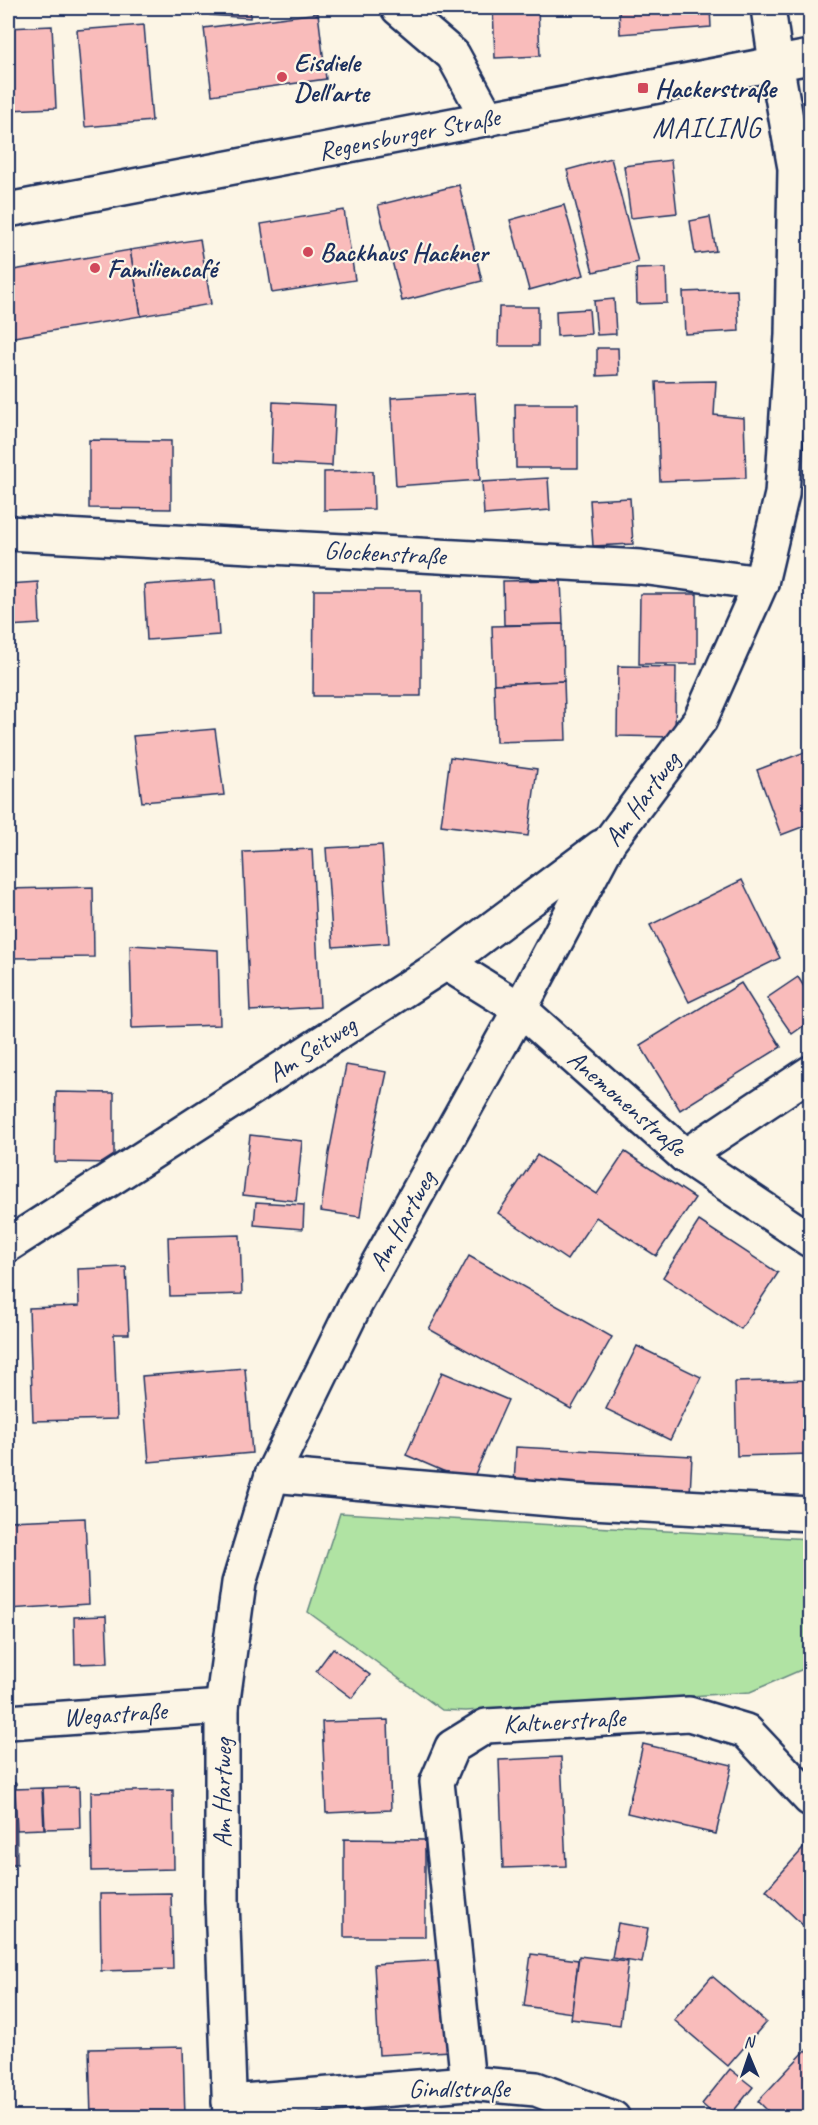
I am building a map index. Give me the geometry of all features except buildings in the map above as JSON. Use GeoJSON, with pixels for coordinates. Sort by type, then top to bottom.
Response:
{"type":"FeatureCollection","features":[{"type":"Feature","properties":{"kind":"street"},"geometry":{"type":"LineString","coordinates":[[398,8],[453,56],[488,119]]}},
{"type":"Feature","properties":{"kind":"street","name":"Am Hartweg"},"geometry":{"type":"LineString","coordinates":[[229,2110],[222,1900],[222,1707],[239,1583],[272,1475],[356,1305],[520,1009],[609,842],[700,720],[761,583],[796,488],[792,335],[795,168],[768,8]]}},
{"type":"Feature","properties":{"kind":"street","name":"Regensburger Straße"},"geometry":{"type":"LineString","coordinates":[[8,210],[810,57]]}},
{"type":"Feature","properties":{"kind":"street","name":"Glockenstraße"},"geometry":{"type":"LineString","coordinates":[[8,533],[641,567],[761,583]]}},
{"type":"Feature","properties":{"kind":"street","name":"Am Seitweg"},"geometry":{"type":"LineString","coordinates":[[11,1233],[446,963],[609,842]]}},
{"type":"Feature","properties":{"kind":"street","name":"Anemonenstraße"},"geometry":{"type":"LineString","coordinates":[[446,963],[520,1009],[685,1156],[810,1240]]}},
{"type":"Feature","properties":{"kind":"street"},"geometry":{"type":"LineString","coordinates":[[685,1156],[810,1073]]}},
{"type":"Feature","properties":{"kind":"street"},"geometry":{"type":"LineString","coordinates":[[272,1475],[574,1501],[810,1514]]}},
{"type":"Feature","properties":{"kind":"street","name":"Wegastraße"},"geometry":{"type":"LineString","coordinates":[[8,1722],[222,1707]]}},
{"type":"Feature","properties":{"kind":"street","name":"Kaltnerstraße"},"geometry":{"type":"LineString","coordinates":[[468,2083],[437,1782],[452,1748],[486,1726],[689,1714],[746,1731],[810,1799]]}},
{"type":"Feature","properties":{"kind":"street","name":"Gindlstraße"},"geometry":{"type":"LineString","coordinates":[[229,2110],[468,2083],[536,2089],[613,2118]]}},
{"type":"Feature","properties":{"kind":"green space"},"geometry":{"type":"Polygon","coordinates":[[[340,1513],[810,1539],[810,1666],[750,1692],[466,1711],[442,1710],[308,1612],[340,1513]]]}},
{"type":"Feature","properties":{"kind":"place","name":"Eisdiele Dell'arte"},"geometry":{"type":"Point","coordinates":[282,77]}},
{"type":"Feature","properties":{"kind":"place","name":"Hackerstraße"},"geometry":{"type":"Point","coordinates":[643,88]}},
{"type":"Feature","properties":{"kind":"place","name":"Backhaus Hackner"},"geometry":{"type":"Point","coordinates":[308,252]}},
{"type":"Feature","properties":{"kind":"place","name":"Familiencafé"},"geometry":{"type":"Point","coordinates":[95,268]}},
{"type":"Feature","properties":{"kind":"district","name":"MAILING"},"geometry":{"type":"Point","coordinates":[707,127]}}]}
